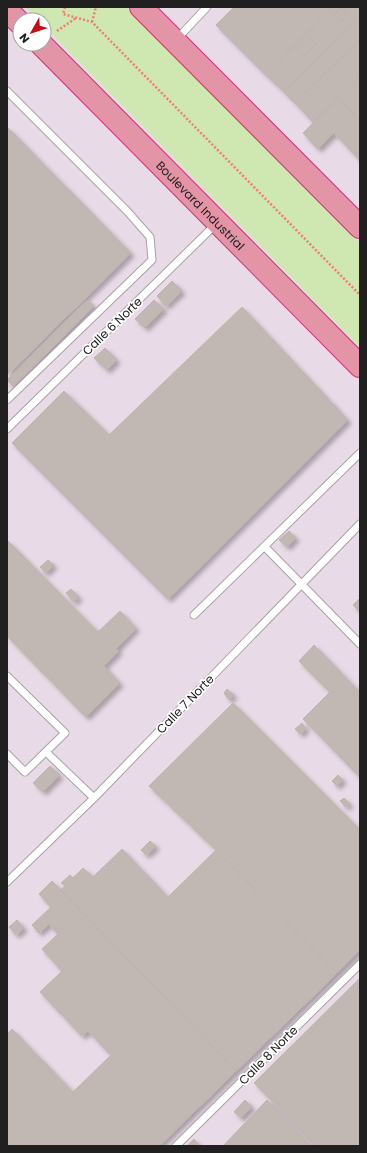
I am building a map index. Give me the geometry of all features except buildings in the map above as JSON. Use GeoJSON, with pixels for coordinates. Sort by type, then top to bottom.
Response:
{"type":"FeatureCollection","features":[{"type":"Feature","properties":{"kind":"highway"},"geometry":{"type":"LineString","coordinates":[[141,7],[360,227]]}},
{"type":"Feature","properties":{"kind":"highway","name":"Boulevard Industrial"},"geometry":{"type":"LineString","coordinates":[[52,47],[217,222],[360,366]]}},
{"type":"Feature","properties":{"kind":"lane"},"geometry":{"type":"LineString","coordinates":[[175,41],[207,7]]}},
{"type":"Feature","properties":{"kind":"lane"},"geometry":{"type":"LineString","coordinates":[[7,91],[127,211],[150,237],[152,260],[7,400]]}},
{"type":"Feature","properties":{"kind":"lane","name":"Calle 6 Norte"},"geometry":{"type":"LineString","coordinates":[[7,429],[217,222]]}},
{"type":"Feature","properties":{"kind":"lane"},"geometry":{"type":"LineString","coordinates":[[194,615],[360,453]]}},
{"type":"Feature","properties":{"kind":"lane","name":"Calle 7 Norte"},"geometry":{"type":"LineString","coordinates":[[7,882],[94,798],[301,583],[360,524]]}},
{"type":"Feature","properties":{"kind":"lane"},"geometry":{"type":"LineString","coordinates":[[265,547],[360,644]]}},
{"type":"Feature","properties":{"kind":"lane"},"geometry":{"type":"LineString","coordinates":[[7,676],[65,733],[25,772],[7,754]]}},
{"type":"Feature","properties":{"kind":"lane"},"geometry":{"type":"LineString","coordinates":[[46,752],[94,798]]}},
{"type":"Feature","properties":{"kind":"lane","name":"Calle 8 Norte"},"geometry":{"type":"LineString","coordinates":[[176,1146],[360,964]]}},
{"type":"Feature","properties":{"kind":"path"},"geometry":{"type":"LineString","coordinates":[[65,7],[63,14],[92,22],[360,295]]}},
{"type":"Feature","properties":{"kind":"path"},"geometry":{"type":"LineString","coordinates":[[92,22],[96,7]]}},
{"type":"Feature","properties":{"kind":"path"},"geometry":{"type":"LineString","coordinates":[[52,35],[76,18]]}},
{"type":"Feature","properties":{"kind":"shaded area"},"geometry":{"type":"Polygon","coordinates":[[[7,7],[360,7],[360,1146],[7,1146],[7,7]]]}},
{"type":"Feature","properties":{"kind":"green space"},"geometry":{"type":"Polygon","coordinates":[[[25,7],[126,7],[360,243],[360,347],[52,34],[52,12],[30,12],[25,7]]]}}]}
